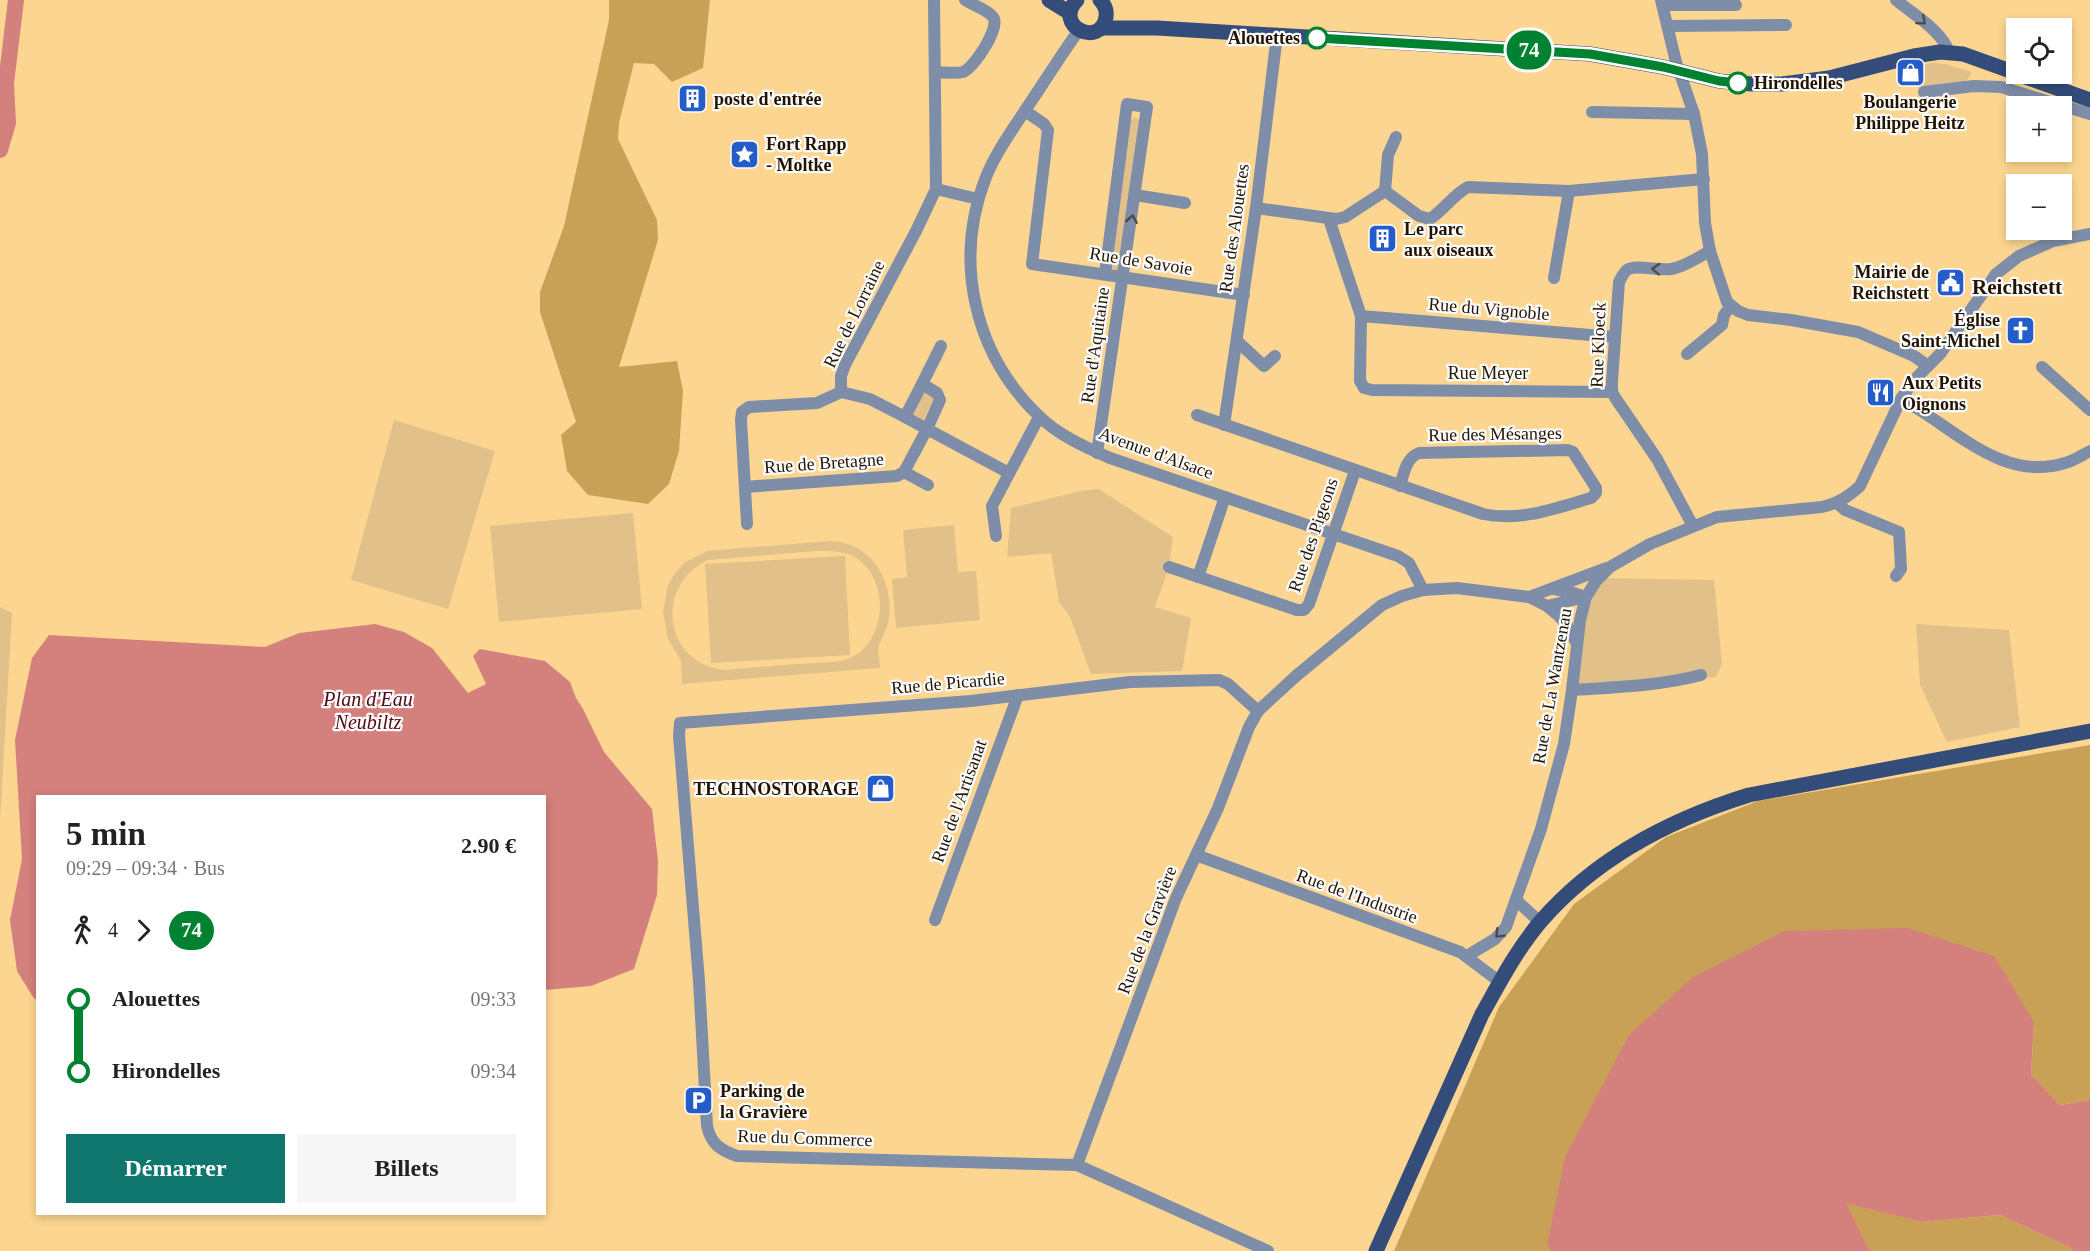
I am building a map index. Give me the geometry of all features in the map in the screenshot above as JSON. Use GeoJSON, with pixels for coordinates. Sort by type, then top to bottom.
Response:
{"type":"FeatureCollection","features":[{"type":"Feature","properties":{"kind":"main road"},"geometry":{"type":"LineString","coordinates":[[1049,0],[1073,4],[1072,23],[1079,30],[1091,33],[1101,27],[1106,19],[1103,6]]}},
{"type":"Feature","properties":{"kind":"main road"},"geometry":{"type":"LineString","coordinates":[[1103,6],[1157,28]]}},
{"type":"Feature","properties":{"kind":"main road"},"geometry":{"type":"LineString","coordinates":[[1101,27],[1157,28],[1580,53],[1615,58],[1728,83],[1782,84],[1829,78],[1947,49],[2006,69]]}},
{"type":"Feature","properties":{"kind":"main road"},"geometry":{"type":"LineString","coordinates":[[2046,84],[2090,100]]}},
{"type":"Feature","properties":{"kind":"main road"},"geometry":{"type":"LineString","coordinates":[[1376,1251],[1482,1014],[1500,982],[1540,922],[1562,898],[1595,870],[1645,838],[1722,803],[1749,795],[2090,731]]}},
{"type":"Feature","properties":{"kind":"street","name":"Rue de Lorraine"},"geometry":{"type":"LineString","coordinates":[[747,524],[742,412],[745,409],[817,403],[841,392],[841,376],[844,366],[936,189],[934,0]]}},
{"type":"Feature","properties":{"kind":"street"},"geometry":{"type":"LineString","coordinates":[[935,72],[963,72],[972,66],[995,31],[996,23],[993,16],[965,0]]}},
{"type":"Feature","properties":{"kind":"street"},"geometry":{"type":"LineString","coordinates":[[1896,0],[1938,35],[1947,49]]}},
{"type":"Feature","properties":{"kind":"street"},"geometry":{"type":"LineString","coordinates":[[1736,5],[1662,3],[1680,72],[1694,114],[1702,154],[1705,223],[1710,251],[1727,302],[1730,307],[1748,315],[1858,332],[1914,356],[1928,366]]}},
{"type":"Feature","properties":{"kind":"street"},"geometry":{"type":"LineString","coordinates":[[1668,26],[1786,25]]}},
{"type":"Feature","properties":{"kind":"street","name":"Avenue d'Alsace"},"geometry":{"type":"LineString","coordinates":[[1079,30],[998,153],[978,199],[971,234],[970,274],[979,320],[991,351],[1005,376],[1040,417],[1079,444],[1097,453],[1402,558],[1413,569],[1423,590]]}},
{"type":"Feature","properties":{"kind":"street","name":"Rue des Alouettes"},"geometry":{"type":"LineString","coordinates":[[1224,425],[1256,208],[1277,35]]}},
{"type":"Feature","properties":{"kind":"street"},"geometry":{"type":"LineString","coordinates":[[1924,92],[1974,86],[2001,87],[2090,114]]}},
{"type":"Feature","properties":{"kind":"street","name":"Rue d'Aquitaine"},"geometry":{"type":"LineString","coordinates":[[1097,453],[1147,107],[1127,104],[1105,274]]}},
{"type":"Feature","properties":{"kind":"street","name":"Rue de Savoie"},"geometry":{"type":"LineString","coordinates":[[1025,111],[1044,124],[1048,130],[1032,264],[1244,295]]}},
{"type":"Feature","properties":{"kind":"street"},"geometry":{"type":"LineString","coordinates":[[1592,112],[1694,114]]}},
{"type":"Feature","properties":{"kind":"street"},"geometry":{"type":"LineString","coordinates":[[1385,192],[1388,155],[1396,137]]}},
{"type":"Feature","properties":{"kind":"street"},"geometry":{"type":"LineString","coordinates":[[1385,192],[1419,216],[1430,219],[1440,213],[1458,192],[1468,187],[1569,191],[1704,179]]}},
{"type":"Feature","properties":{"kind":"street"},"geometry":{"type":"LineString","coordinates":[[936,189],[978,199]]}},
{"type":"Feature","properties":{"kind":"street"},"geometry":{"type":"LineString","coordinates":[[1554,278],[1569,191]]}},
{"type":"Feature","properties":{"kind":"street"},"geometry":{"type":"LineString","coordinates":[[1256,208],[1329,219],[1345,217],[1385,192]]}},
{"type":"Feature","properties":{"kind":"street"},"geometry":{"type":"LineString","coordinates":[[1135,195],[1185,202]]}},
{"type":"Feature","properties":{"kind":"street"},"geometry":{"type":"LineString","coordinates":[[1329,219],[1361,316]]}},
{"type":"Feature","properties":{"kind":"street","name":"Rue de La Wantzenau"},"geometry":{"type":"LineString","coordinates":[[1467,956],[1495,939],[1506,927],[1541,829],[1564,744],[1576,642],[1586,597],[1596,581],[1610,567],[1650,544],[1693,526],[1727,515],[1822,507],[1837,503],[1860,486],[1901,399],[1914,380],[1940,354],[1996,274],[2019,256],[2053,241],[2090,234]]}},
{"type":"Feature","properties":{"kind":"street","name":"Rue Kloeck"},"geometry":{"type":"LineString","coordinates":[[1693,526],[1657,459],[1612,392],[1615,337],[1619,282],[1627,270],[1635,267],[1654,270],[1680,267],[1710,251]]}},
{"type":"Feature","properties":{"kind":"street"},"geometry":{"type":"LineString","coordinates":[[1686,354],[1722,325],[1724,315],[1730,307]]}},
{"type":"Feature","properties":{"kind":"street","name":"Rue du Vignoble"},"geometry":{"type":"LineString","coordinates":[[1361,316],[1615,337]]}},
{"type":"Feature","properties":{"kind":"street","name":"Rue Meyer"},"geometry":{"type":"LineString","coordinates":[[1361,316],[1360,381],[1364,388],[1372,390],[1612,392]]}},
{"type":"Feature","properties":{"kind":"street"},"geometry":{"type":"LineString","coordinates":[[1236,341],[1264,366],[1275,356]]}},
{"type":"Feature","properties":{"kind":"street"},"geometry":{"type":"LineString","coordinates":[[905,417],[941,346]]}},
{"type":"Feature","properties":{"kind":"street"},"geometry":{"type":"LineString","coordinates":[[2042,368],[2090,410]]}},
{"type":"Feature","properties":{"kind":"street","name":"Rue de Bretagne"},"geometry":{"type":"LineString","coordinates":[[745,487],[892,477],[904,472],[940,400],[937,393],[922,384]]}},
{"type":"Feature","properties":{"kind":"street"},"geometry":{"type":"LineString","coordinates":[[841,392],[870,399],[1009,473]]}},
{"type":"Feature","properties":{"kind":"street"},"geometry":{"type":"LineString","coordinates":[[1901,399],[2007,464],[2041,467],[2064,463],[2090,452]]}},
{"type":"Feature","properties":{"kind":"street","name":"Rue des Mésanges"},"geometry":{"type":"LineString","coordinates":[[1197,415],[1355,471],[1483,514],[1510,518],[1542,512],[1592,498],[1596,494],[1596,488],[1573,452],[1568,450],[1419,453],[1408,462],[1400,486]]}},
{"type":"Feature","properties":{"kind":"street"},"geometry":{"type":"LineString","coordinates":[[996,536],[992,506],[1040,417]]}},
{"type":"Feature","properties":{"kind":"street","name":"Rue des Pigeons"},"geometry":{"type":"LineString","coordinates":[[1198,577],[1297,610],[1305,610],[1355,471]]}},
{"type":"Feature","properties":{"kind":"street","name":"Rue de Bretagne"},"geometry":{"type":"LineString","coordinates":[[904,472],[928,485]]}},
{"type":"Feature","properties":{"kind":"street"},"geometry":{"type":"LineString","coordinates":[[1168,567],[1198,577],[1225,497]]}},
{"type":"Feature","properties":{"kind":"street"},"geometry":{"type":"LineString","coordinates":[[1837,503],[1845,510],[1899,532],[1901,569],[1896,576]]}},
{"type":"Feature","properties":{"kind":"street"},"geometry":{"type":"LineString","coordinates":[[1529,597],[1610,567]]}},
{"type":"Feature","properties":{"kind":"street"},"geometry":{"type":"LineString","coordinates":[[1423,590],[1456,588],[1529,597],[1547,606],[1567,625],[1576,642]]}},
{"type":"Feature","properties":{"kind":"street"},"geometry":{"type":"LineString","coordinates":[[1553,589],[1586,597]]}},
{"type":"Feature","properties":{"kind":"street","name":"Rue de la Gravière"},"geometry":{"type":"LineString","coordinates":[[1077,1165],[1176,898],[1218,808],[1248,727],[1258,711],[1296,676],[1382,606],[1402,596],[1423,590]]}},
{"type":"Feature","properties":{"kind":"street"},"geometry":{"type":"LineString","coordinates":[[1547,606],[1586,597]]}},
{"type":"Feature","properties":{"kind":"street"},"geometry":{"type":"LineString","coordinates":[[1572,690],[1679,681],[1701,675]]}},
{"type":"Feature","properties":{"kind":"street","name":"Rue de Picardie"},"geometry":{"type":"LineString","coordinates":[[680,723],[971,700],[1130,682],[1219,680],[1228,684],[1258,711]]}},
{"type":"Feature","properties":{"kind":"street","name":"Rue de l'Artisanat"},"geometry":{"type":"LineString","coordinates":[[935,920],[1018,695]]}},
{"type":"Feature","properties":{"kind":"street","name":"Rue du Commerce"},"geometry":{"type":"LineString","coordinates":[[680,723],[679,736],[699,981],[707,1126],[712,1142],[722,1151],[737,1156],[1077,1165],[1268,1251]]}},
{"type":"Feature","properties":{"kind":"street","name":"Rue de l'Industrie"},"geometry":{"type":"LineString","coordinates":[[1196,855],[1467,956],[1500,982]]}},
{"type":"Feature","properties":{"kind":"street"},"geometry":{"type":"LineString","coordinates":[[1516,900],[1540,922]]}},
{"type":"Feature","properties":{"kind":"shaded area"},"geometry":{"type":"Polygon","coordinates":[[[609,0],[710,0],[703,68],[672,82],[654,64],[634,63],[619,123],[618,139],[657,220],[658,240],[619,367],[677,361],[683,391],[679,451],[669,484],[648,504],[588,495],[567,471],[561,435],[576,422],[540,312],[540,292],[564,226],[609,20],[609,0]]]}},
{"type":"Feature","properties":{"kind":"shaded area"},"geometry":{"type":"Polygon","coordinates":[[[1932,63],[1945,64],[1972,72],[1964,85],[1918,90],[1915,66],[1932,63]]]}},
{"type":"Feature","properties":{"kind":"shaded area"},"geometry":{"type":"Polygon","coordinates":[[[1135,117],[1142,122],[1119,271],[1113,271],[1108,265],[1129,121],[1135,117]]]}},
{"type":"Feature","properties":{"kind":"shaded area"},"geometry":{"type":"Polygon","coordinates":[[[921,394],[931,395],[934,400],[923,420],[912,415],[921,394]]]}},
{"type":"Feature","properties":{"kind":"shaded area"},"geometry":{"type":"Polygon","coordinates":[[[394,420],[495,451],[448,609],[351,580],[394,420]]]}},
{"type":"Feature","properties":{"kind":"shaded area"},"geometry":{"type":"Polygon","coordinates":[[[1099,489],[1173,537],[1169,567],[1155,607],[1191,618],[1182,671],[1091,674],[1070,617],[1059,602],[1051,553],[1007,557],[1011,508],[1085,490],[1099,489]]]}},
{"type":"Feature","properties":{"kind":"shaded area"},"geometry":{"type":"Polygon","coordinates":[[[633,513],[642,609],[499,622],[490,526],[633,513]]]}},
{"type":"Feature","properties":{"kind":"shaded area"},"geometry":{"type":"Polygon","coordinates":[[[954,525],[958,572],[976,571],[980,620],[896,628],[892,579],[907,577],[903,530],[954,525]]]}},
{"type":"Feature","properties":{"kind":"shaded area"},"geometry":{"type":"Polygon","coordinates":[[[830,541],[845,543],[857,548],[877,566],[888,590],[889,619],[878,648],[880,668],[682,684],[681,661],[668,639],[663,612],[668,585],[684,563],[707,551],[830,541]],[[815,551],[708,560],[691,572],[679,587],[673,604],[673,623],[678,640],[689,654],[705,665],[726,670],[832,662],[850,658],[862,650],[871,639],[877,626],[880,612],[876,583],[869,570],[849,554],[815,551]]]}},
{"type":"Feature","properties":{"kind":"shaded area"},"geometry":{"type":"Polygon","coordinates":[[[845,556],[850,655],[711,663],[705,564],[845,556]]]}},
{"type":"Feature","properties":{"kind":"shaded area"},"geometry":{"type":"Polygon","coordinates":[[[1603,578],[1714,580],[1722,664],[1716,677],[1578,686],[1578,642],[1589,606],[1603,578]]]}},
{"type":"Feature","properties":{"kind":"shaded area"},"geometry":{"type":"Polygon","coordinates":[[[0,607],[12,613],[0,822],[0,607]]]}},
{"type":"Feature","properties":{"kind":"shaded area"},"geometry":{"type":"Polygon","coordinates":[[[1916,624],[2009,630],[2020,727],[1947,742],[1920,685],[1916,624]]]}},
{"type":"Feature","properties":{"kind":"shaded area"},"geometry":{"type":"Polygon","coordinates":[[[2090,745],[2090,1100],[2060,1105],[2031,1074],[2034,1022],[1547,1245],[1551,1251],[1394,1251],[1499,1007],[1574,904],[1666,837],[1758,801],[2090,745]]]}},
{"type":"Feature","properties":{"kind":"shaded area"},"geometry":{"type":"Polygon","coordinates":[[[1845,1202],[1920,1222],[2000,1215],[2069,1247],[2073,1251],[1870,1251],[1845,1202]]]}},
{"type":"Feature","properties":{"kind":"water","name":"Plan d'Eau Neubiltz"},"geometry":{"type":"Polygon","coordinates":[[[375,624],[404,632],[432,648],[468,693],[486,684],[473,656],[480,649],[545,661],[570,682],[604,752],[652,809],[658,861],[657,895],[634,969],[591,986],[546,990],[546,795],[36,795],[36,1000],[33,997],[17,971],[10,920],[22,859],[15,740],[32,658],[49,635],[265,647],[299,633],[375,624]]]}},
{"type":"Feature","properties":{"kind":"water"},"geometry":{"type":"Polygon","coordinates":[[[1908,928],[1994,956],[2034,1022],[2031,1074],[2060,1105],[2090,1100],[2090,1251],[2073,1251],[2069,1247],[2000,1215],[1920,1222],[1846,1203],[1870,1251],[1551,1251],[1547,1245],[1565,1157],[1629,1035],[1693,977],[1784,931],[1908,928]]]}},
{"type":"Feature","properties":{"kind":"waterway"},"geometry":{"type":"LineString","coordinates":[[0,150],[8,123],[6,83],[16,0]]}},
{"type":"Feature","properties":{"kind":"bus line","name":"74"},"geometry":{"type":"LineString","coordinates":[[1317,38],[1590,54],[1663,67],[1700,78],[1738,83]]}},
{"type":"Feature","properties":{"kind":"place","name":"Alouettes"},"geometry":{"type":"Point","coordinates":[1317,38]}},
{"type":"Feature","properties":{"kind":"place","name":"Boulangerie Philippe Heitz"},"geometry":{"type":"Point","coordinates":[1910,73]}},
{"type":"Feature","properties":{"kind":"place","name":"Hirondelles"},"geometry":{"type":"Point","coordinates":[1738,83]}},
{"type":"Feature","properties":{"kind":"place","name":"poste d'entrée"},"geometry":{"type":"Point","coordinates":[693,99]}},
{"type":"Feature","properties":{"kind":"place","name":"Fort Rapp - Moltke"},"geometry":{"type":"Point","coordinates":[745,154]}},
{"type":"Feature","properties":{"kind":"place","name":"Le parc aux oiseaux"},"geometry":{"type":"Point","coordinates":[1383,239]}},
{"type":"Feature","properties":{"kind":"place","name":"Mairie de Reichstett"},"geometry":{"type":"Point","coordinates":[1950,282]}},
{"type":"Feature","properties":{"kind":"place","name":"Église Saint-Michel"},"geometry":{"type":"Point","coordinates":[2021,330]}},
{"type":"Feature","properties":{"kind":"place","name":"Aux Petits Oignons"},"geometry":{"type":"Point","coordinates":[1881,393]}},
{"type":"Feature","properties":{"kind":"place","name":"TECHNOSTORAGE"},"geometry":{"type":"Point","coordinates":[880,789]}},
{"type":"Feature","properties":{"kind":"place","name":"Parking de la Gravière"},"geometry":{"type":"Point","coordinates":[699,1101]}},
{"type":"Feature","properties":{"kind":"district","name":"Reichstett"},"geometry":{"type":"Point","coordinates":[2017,287]}}]}
